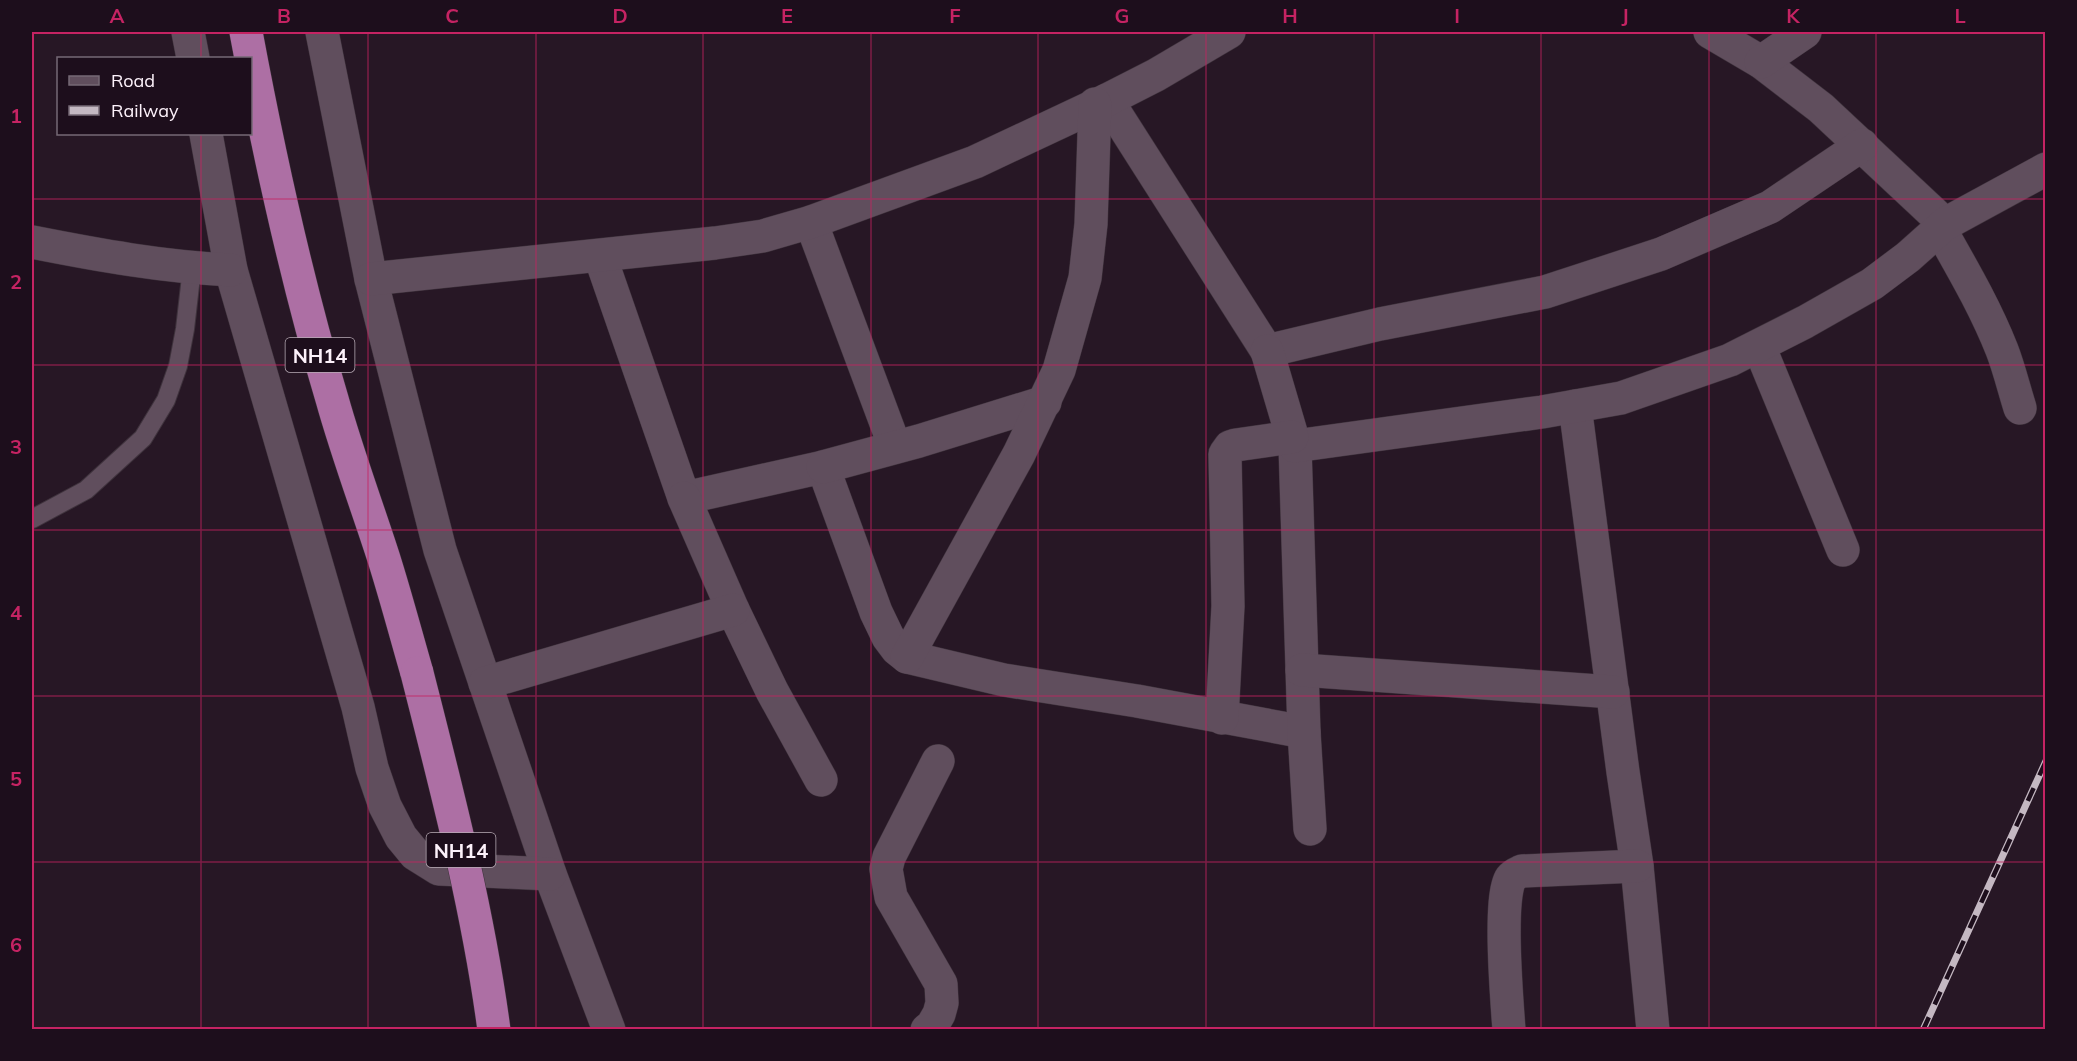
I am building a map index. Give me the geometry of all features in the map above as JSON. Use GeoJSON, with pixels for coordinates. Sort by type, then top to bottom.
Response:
{"type":"FeatureCollection","features":[{"type":"Feature","properties":{"kind":"highway","name":"NH14"},"geometry":{"type":"LineString","coordinates":[[246,32],[251,57]]}},
{"type":"Feature","properties":{"kind":"highway","name":"NH14"},"geometry":{"type":"LineString","coordinates":[[252,63],[298,273],[317,346],[417,673],[467,875],[488,981],[494,1029]]}},
{"type":"Feature","properties":{"kind":"street"},"geometry":{"type":"LineString","coordinates":[[189,32],[193,57]]}},
{"type":"Feature","properties":{"kind":"street"},"geometry":{"type":"LineString","coordinates":[[322,32],[371,279],[440,550],[550,874],[609,1029]]}},
{"type":"Feature","properties":{"kind":"street"},"geometry":{"type":"LineString","coordinates":[[371,279],[600,256],[763,236],[811,222],[975,162],[1156,75],[1229,32]]}},
{"type":"Feature","properties":{"kind":"street"},"geometry":{"type":"LineString","coordinates":[[1710,32],[1761,62],[1821,108],[1862,145],[1942,226],[1988,318],[2002,351],[2020,408]]}},
{"type":"Feature","properties":{"kind":"street"},"geometry":{"type":"LineString","coordinates":[[1761,62],[1805,32]]}},
{"type":"Feature","properties":{"kind":"street"},"geometry":{"type":"LineString","coordinates":[[1101,102],[1267,351],[1293,441],[1310,829]]}},
{"type":"Feature","properties":{"kind":"street"},"geometry":{"type":"LineString","coordinates":[[906,657],[1019,454],[1046,402],[1059,370],[1085,278],[1101,102]]}},
{"type":"Feature","properties":{"kind":"street"},"geometry":{"type":"LineString","coordinates":[[207,135],[231,270],[358,707],[372,768],[385,806],[401,837],[415,854],[439,869],[550,874]]}},
{"type":"Feature","properties":{"kind":"street"},"geometry":{"type":"LineString","coordinates":[[1267,351],[1380,324],[1545,292],[1661,254],[1770,207],[1862,145]]}},
{"type":"Feature","properties":{"kind":"street"},"geometry":{"type":"LineString","coordinates":[[1222,718],[1228,640],[1225,454],[1230,447],[1411,431],[1622,398],[1730,360],[1805,322],[1872,284],[1942,226],[2046,168]]}},
{"type":"Feature","properties":{"kind":"street"},"geometry":{"type":"LineString","coordinates":[[811,222],[895,447]]}},
{"type":"Feature","properties":{"kind":"street"},"geometry":{"type":"LineString","coordinates":[[32,242],[123,260],[231,270]]}},
{"type":"Feature","properties":{"kind":"street"},"geometry":{"type":"LineString","coordinates":[[600,256],[684,498],[733,610],[772,691],[821,780]]}},
{"type":"Feature","properties":{"kind":"street"},"geometry":{"type":"LineString","coordinates":[[1759,346],[1843,550]]}},
{"type":"Feature","properties":{"kind":"street"},"geometry":{"type":"LineString","coordinates":[[684,498],[823,467],[1046,402]]}},
{"type":"Feature","properties":{"kind":"street"},"geometry":{"type":"LineString","coordinates":[[1575,406],[1637,866],[1653,1029]]}},
{"type":"Feature","properties":{"kind":"street"},"geometry":{"type":"LineString","coordinates":[[823,467],[876,612],[888,637],[906,657],[1004,680],[1137,701],[1304,732]]}},
{"type":"Feature","properties":{"kind":"street"},"geometry":{"type":"LineString","coordinates":[[485,683],[733,610]]}},
{"type":"Feature","properties":{"kind":"street"},"geometry":{"type":"LineString","coordinates":[[1302,670],[1613,692]]}},
{"type":"Feature","properties":{"kind":"street"},"geometry":{"type":"LineString","coordinates":[[927,1029],[932,1026],[939,1014],[942,1003],[941,984],[891,897],[886,869],[938,761]]}},
{"type":"Feature","properties":{"kind":"street"},"geometry":{"type":"LineString","coordinates":[[1509,1029],[1505,894],[1511,878],[1522,871],[1637,866]]}},
{"type":"Feature","properties":{"kind":"lane"},"geometry":{"type":"LineString","coordinates":[[32,519],[86,490],[142,438],[166,400],[178,366],[192,268]]}},
{"type":"Feature","properties":{"kind":"railway"},"geometry":{"type":"LineString","coordinates":[[1923,1030],[2046,761]]}}]}
